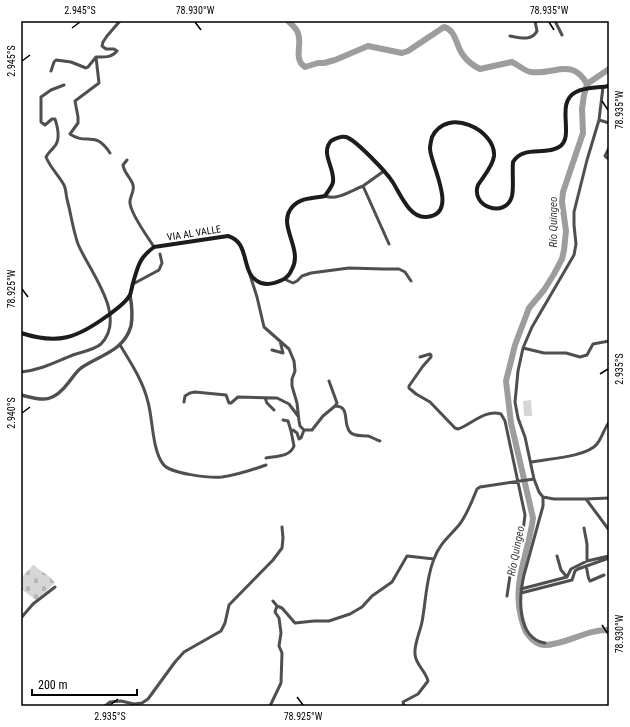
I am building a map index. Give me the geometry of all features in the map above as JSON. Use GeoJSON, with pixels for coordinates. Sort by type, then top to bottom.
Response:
{"type":"FeatureCollection","features":[{"type":"Feature","properties":{"kind":"main road"},"geometry":{"type":"LineString","coordinates":[[284,279],[288,276],[294,266],[295,257],[287,219],[289,211],[295,204],[304,199],[325,196],[333,183],[327,154],[329,143],[334,139],[342,137],[351,140],[384,171],[414,214],[423,217],[433,216],[442,207],[443,197],[430,151],[431,140],[438,129],[445,124],[453,122],[468,124],[482,133],[491,145],[494,154],[492,163],[478,186],[477,195],[483,205],[493,208],[502,208],[512,195],[513,162],[516,157],[529,152],[553,150],[561,145],[566,132],[565,113],[568,98],[580,90],[609,86]]}},
{"type":"Feature","properties":{"kind":"main road","name":"VIA AL VALLE"},"geometry":{"type":"LineString","coordinates":[[21,333],[48,339],[68,338],[88,329],[120,306],[130,295],[136,267],[140,260],[154,247],[228,236],[236,239],[240,244],[248,269],[252,275],[261,282],[271,283],[284,279]]}},
{"type":"Feature","properties":{"kind":"street"},"geometry":{"type":"LineString","coordinates":[[96,57],[108,58],[117,52],[116,49],[106,49],[102,46],[107,36],[120,21]]}},
{"type":"Feature","properties":{"kind":"street"},"geometry":{"type":"LineString","coordinates":[[510,36],[524,38],[534,36],[538,31],[535,21]]}},
{"type":"Feature","properties":{"kind":"street"},"geometry":{"type":"LineString","coordinates":[[555,21],[562,35]]}},
{"type":"Feature","properties":{"kind":"street"},"geometry":{"type":"LineString","coordinates":[[51,71],[56,60],[71,62],[86,68],[96,57]]}},
{"type":"Feature","properties":{"kind":"street"},"geometry":{"type":"LineString","coordinates":[[96,57],[99,83],[75,101],[78,122],[70,134],[76,138],[98,139],[104,144],[110,153]]}},
{"type":"Feature","properties":{"kind":"street"},"geometry":{"type":"LineString","coordinates":[[21,372],[49,366],[96,347],[106,336],[111,319],[102,290],[78,244],[64,185],[49,166],[46,157],[56,146],[58,126],[55,119],[45,125],[41,122],[42,98],[52,90],[64,85]]}},
{"type":"Feature","properties":{"kind":"street"},"geometry":{"type":"LineString","coordinates":[[545,643],[538,642],[530,635],[524,626],[521,609],[521,591],[531,546],[540,520],[543,497],[532,479],[531,462],[515,402],[516,389],[523,348],[532,328],[574,255],[576,244],[574,212],[599,120],[602,88]]}},
{"type":"Feature","properties":{"kind":"street"},"geometry":{"type":"LineString","coordinates":[[599,120],[609,123]]}},
{"type":"Feature","properties":{"kind":"street"},"geometry":{"type":"LineString","coordinates":[[609,148],[606,156],[609,158]]}},
{"type":"Feature","properties":{"kind":"street"},"geometry":{"type":"LineString","coordinates":[[127,160],[123,166],[134,188],[130,199],[130,205],[139,224],[154,247]]}},
{"type":"Feature","properties":{"kind":"street"},"geometry":{"type":"LineString","coordinates":[[325,196],[329,198],[336,198],[364,186],[384,171]]}},
{"type":"Feature","properties":{"kind":"street"},"geometry":{"type":"LineString","coordinates":[[364,186],[389,244]]}},
{"type":"Feature","properties":{"kind":"street"},"geometry":{"type":"LineString","coordinates":[[133,284],[159,270],[162,263],[160,254]]}},
{"type":"Feature","properties":{"kind":"street"},"geometry":{"type":"LineString","coordinates":[[284,279],[293,283],[297,282],[302,276],[311,273],[349,268],[399,269],[405,272],[411,281]]}},
{"type":"Feature","properties":{"kind":"street"},"geometry":{"type":"LineString","coordinates":[[248,269],[257,297],[264,327],[280,339],[289,349],[294,361],[295,371],[292,386],[300,426],[304,430],[312,430],[323,416],[337,403],[329,381]]}},
{"type":"Feature","properties":{"kind":"street"},"geometry":{"type":"LineString","coordinates":[[21,395],[44,400],[56,396],[80,369],[120,345],[129,334],[132,322],[130,295]]}},
{"type":"Feature","properties":{"kind":"street"},"geometry":{"type":"LineString","coordinates":[[272,350],[283,353],[280,339]]}},
{"type":"Feature","properties":{"kind":"street"},"geometry":{"type":"LineString","coordinates":[[523,348],[544,353],[566,353],[580,356],[587,355],[590,347],[596,343],[609,340]]}},
{"type":"Feature","properties":{"kind":"street"},"geometry":{"type":"LineString","coordinates":[[120,345],[137,372],[145,392],[151,411],[155,442],[162,462],[165,466],[184,473],[214,477],[235,474],[266,465]]}},
{"type":"Feature","properties":{"kind":"street"},"geometry":{"type":"LineString","coordinates":[[420,357],[431,355],[409,386],[410,391],[430,402],[450,423],[458,429],[475,421],[484,414],[498,413],[501,414],[505,421],[519,480],[525,519],[512,569],[507,596]]}},
{"type":"Feature","properties":{"kind":"street"},"geometry":{"type":"LineString","coordinates":[[184,402],[185,396],[195,392],[226,395],[229,403],[231,404],[238,397],[277,398],[289,404],[298,416]]}},
{"type":"Feature","properties":{"kind":"street"},"geometry":{"type":"LineString","coordinates":[[265,398],[267,403],[274,410]]}},
{"type":"Feature","properties":{"kind":"street"},"geometry":{"type":"LineString","coordinates":[[335,406],[343,408],[346,412],[346,424],[353,435],[370,437],[380,441]]}},
{"type":"Feature","properties":{"kind":"street"},"geometry":{"type":"LineString","coordinates":[[266,458],[285,455],[294,449],[288,421],[283,420]]}},
{"type":"Feature","properties":{"kind":"street"},"geometry":{"type":"LineString","coordinates":[[531,462],[572,456],[594,447],[609,422]]}},
{"type":"Feature","properties":{"kind":"street"},"geometry":{"type":"LineString","coordinates":[[291,431],[296,431],[300,439],[304,430]]}},
{"type":"Feature","properties":{"kind":"street"},"geometry":{"type":"LineString","coordinates":[[404,706],[403,702],[418,694],[428,681],[426,675],[415,658],[415,653],[422,622],[430,569],[446,537],[459,525],[463,519],[477,489],[485,486],[532,479]]}},
{"type":"Feature","properties":{"kind":"street"},"geometry":{"type":"LineString","coordinates":[[543,497],[554,499],[609,498]]}},
{"type":"Feature","properties":{"kind":"street"},"geometry":{"type":"LineString","coordinates":[[586,499],[609,530]]}},
{"type":"Feature","properties":{"kind":"street"},"geometry":{"type":"LineString","coordinates":[[105,706],[110,702],[121,701],[134,704],[142,703],[148,699],[184,652],[221,631],[225,623],[229,605],[273,560],[282,548],[282,527]]}},
{"type":"Feature","properties":{"kind":"street"},"geometry":{"type":"LineString","coordinates":[[584,528],[587,544],[587,561]]}},
{"type":"Feature","properties":{"kind":"street"},"geometry":{"type":"LineString","coordinates":[[567,578],[571,569],[587,561],[608,556],[609,554]]}},
{"type":"Feature","properties":{"kind":"street"},"geometry":{"type":"LineString","coordinates":[[273,601],[277,606],[282,608],[295,624],[338,619],[356,612],[372,596],[392,582],[407,556],[434,559]]}},
{"type":"Feature","properties":{"kind":"street"},"geometry":{"type":"LineString","coordinates":[[557,556],[561,570],[567,578]]}},
{"type":"Feature","properties":{"kind":"street"},"geometry":{"type":"LineString","coordinates":[[521,591],[572,580],[575,571],[609,558]]}},
{"type":"Feature","properties":{"kind":"street"},"geometry":{"type":"LineString","coordinates":[[586,566],[588,570],[588,579],[590,581],[604,575]]}},
{"type":"Feature","properties":{"kind":"street"},"geometry":{"type":"LineString","coordinates":[[521,591],[567,578]]}},
{"type":"Feature","properties":{"kind":"street"},"geometry":{"type":"LineString","coordinates":[[21,618],[33,604],[55,586]]}},
{"type":"Feature","properties":{"kind":"street"},"geometry":{"type":"LineString","coordinates":[[270,706],[281,683],[282,653],[279,646],[279,618],[275,612],[277,606]]}},
{"type":"Feature","properties":{"kind":"green space"},"geometry":{"type":"Polygon","coordinates":[[[531,400],[532,416],[524,416],[523,401],[531,400]]]}},
{"type":"Feature","properties":{"kind":"green space"},"geometry":{"type":"Polygon","coordinates":[[[33,565],[50,577],[55,583],[36,600],[21,589],[21,578],[33,565]]]}},
{"type":"Feature","properties":{"kind":"waterway","name":"Río Quingeo"},"geometry":{"type":"LineString","coordinates":[[288,21],[295,28],[299,36],[299,59],[305,67],[335,60],[368,46],[402,53],[408,51],[444,27],[451,31],[465,57],[480,69],[512,62],[531,72],[569,69],[575,71],[587,84],[582,109],[583,133],[563,192],[562,202],[566,231],[562,259],[544,290],[529,308],[515,345],[506,381],[511,423],[533,518],[522,567],[519,592],[521,617],[525,630],[534,641],[544,645],[560,643],[592,632],[609,630]]}},
{"type":"Feature","properties":{"kind":"waterway"},"geometry":{"type":"LineString","coordinates":[[587,84],[609,69]]}}]}
